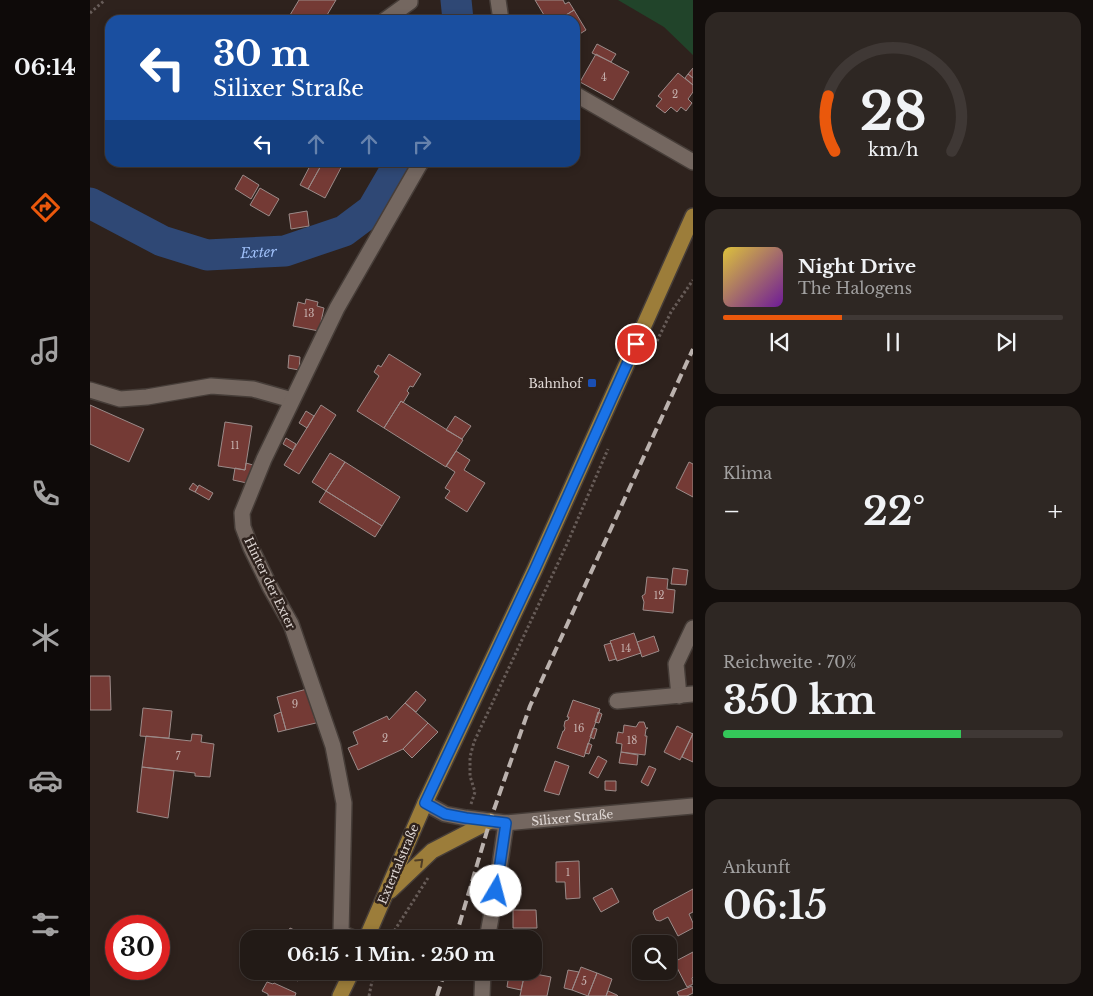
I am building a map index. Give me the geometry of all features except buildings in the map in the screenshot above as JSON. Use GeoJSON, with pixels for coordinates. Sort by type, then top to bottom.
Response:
{"type":"FeatureCollection","features":[{"type":"Feature","properties":{"kind":"main road","name":"Extertalstraße"},"geometry":{"type":"LineString","coordinates":[[370,930],[425,803],[535,569],[693,216]]}},
{"type":"Feature","properties":{"kind":"main road"},"geometry":{"type":"LineString","coordinates":[[385,895],[432,851],[490,821]]}},
{"type":"Feature","properties":{"kind":"main road"},"geometry":{"type":"LineString","coordinates":[[340,996],[348,980]]}},
{"type":"Feature","properties":{"kind":"street"},"geometry":{"type":"LineString","coordinates":[[392,15],[410,2],[410,0]]}},
{"type":"Feature","properties":{"kind":"street"},"geometry":{"type":"LineString","coordinates":[[498,0],[500,15]]}},
{"type":"Feature","properties":{"kind":"street"},"geometry":{"type":"LineString","coordinates":[[580,97],[693,162]]}},
{"type":"Feature","properties":{"kind":"street","name":"Hinter der Exter"},"geometry":{"type":"LineString","coordinates":[[341,930],[344,803],[333,746],[292,624],[270,586],[243,527],[242,513],[264,459],[337,308],[418,167]]}},
{"type":"Feature","properties":{"kind":"street"},"geometry":{"type":"LineString","coordinates":[[90,390],[120,399],[146,397],[211,386],[253,388],[292,400]]}},
{"type":"Feature","properties":{"kind":"street"},"geometry":{"type":"LineString","coordinates":[[617,701],[686,695],[676,664],[693,628]]}},
{"type":"Feature","properties":{"kind":"street","name":"Silixer Straße"},"geometry":{"type":"LineString","coordinates":[[425,803],[445,814],[506,823],[693,806]]}},
{"type":"Feature","properties":{"kind":"street"},"geometry":{"type":"LineString","coordinates":[[488,930],[506,823]]}},
{"type":"Feature","properties":{"kind":"street"},"geometry":{"type":"LineString","coordinates":[[482,996],[483,980]]}},
{"type":"Feature","properties":{"kind":"path"},"geometry":{"type":"LineString","coordinates":[[90,14],[105,0]]}},
{"type":"Feature","properties":{"kind":"path"},"geometry":{"type":"LineString","coordinates":[[654,347],[671,312],[693,280]]}},
{"type":"Feature","properties":{"kind":"path"},"geometry":{"type":"LineString","coordinates":[[466,818],[475,792],[470,776],[470,757],[474,742],[567,544],[609,448]]}},
{"type":"Feature","properties":{"kind":"path"},"geometry":{"type":"LineString","coordinates":[[395,930],[430,876]]}},
{"type":"Feature","properties":{"kind":"path"},"geometry":{"type":"LineString","coordinates":[[369,996],[372,980]]}},
{"type":"Feature","properties":{"kind":"green space"},"geometry":{"type":"Polygon","coordinates":[[[618,0],[693,0],[693,55],[664,27],[618,0]]]}},
{"type":"Feature","properties":{"kind":"waterway","name":"Exter"},"geometry":{"type":"LineString","coordinates":[[456,0],[458,15]]}},
{"type":"Feature","properties":{"kind":"waterway","name":"Exter"},"geometry":{"type":"LineString","coordinates":[[90,203],[162,241],[207,255],[285,251],[344,231],[372,210],[397,167]]}},
{"type":"Feature","properties":{"kind":"railway"},"geometry":{"type":"LineString","coordinates":[[458,930],[490,821],[530,706],[693,349]]}},
{"type":"Feature","properties":{"kind":"railway"},"geometry":{"type":"LineString","coordinates":[[437,996],[442,980]]}},
{"type":"Feature","properties":{"kind":"place","name":"Bahnhof"},"geometry":{"type":"Point","coordinates":[592,383]}},
{"type":"Feature","properties":{"kind":"route"},"geometry":{"type":"LineString","coordinates":[[496,891],[506,823],[445,814],[425,803],[535,569],[636,344]]}}]}
